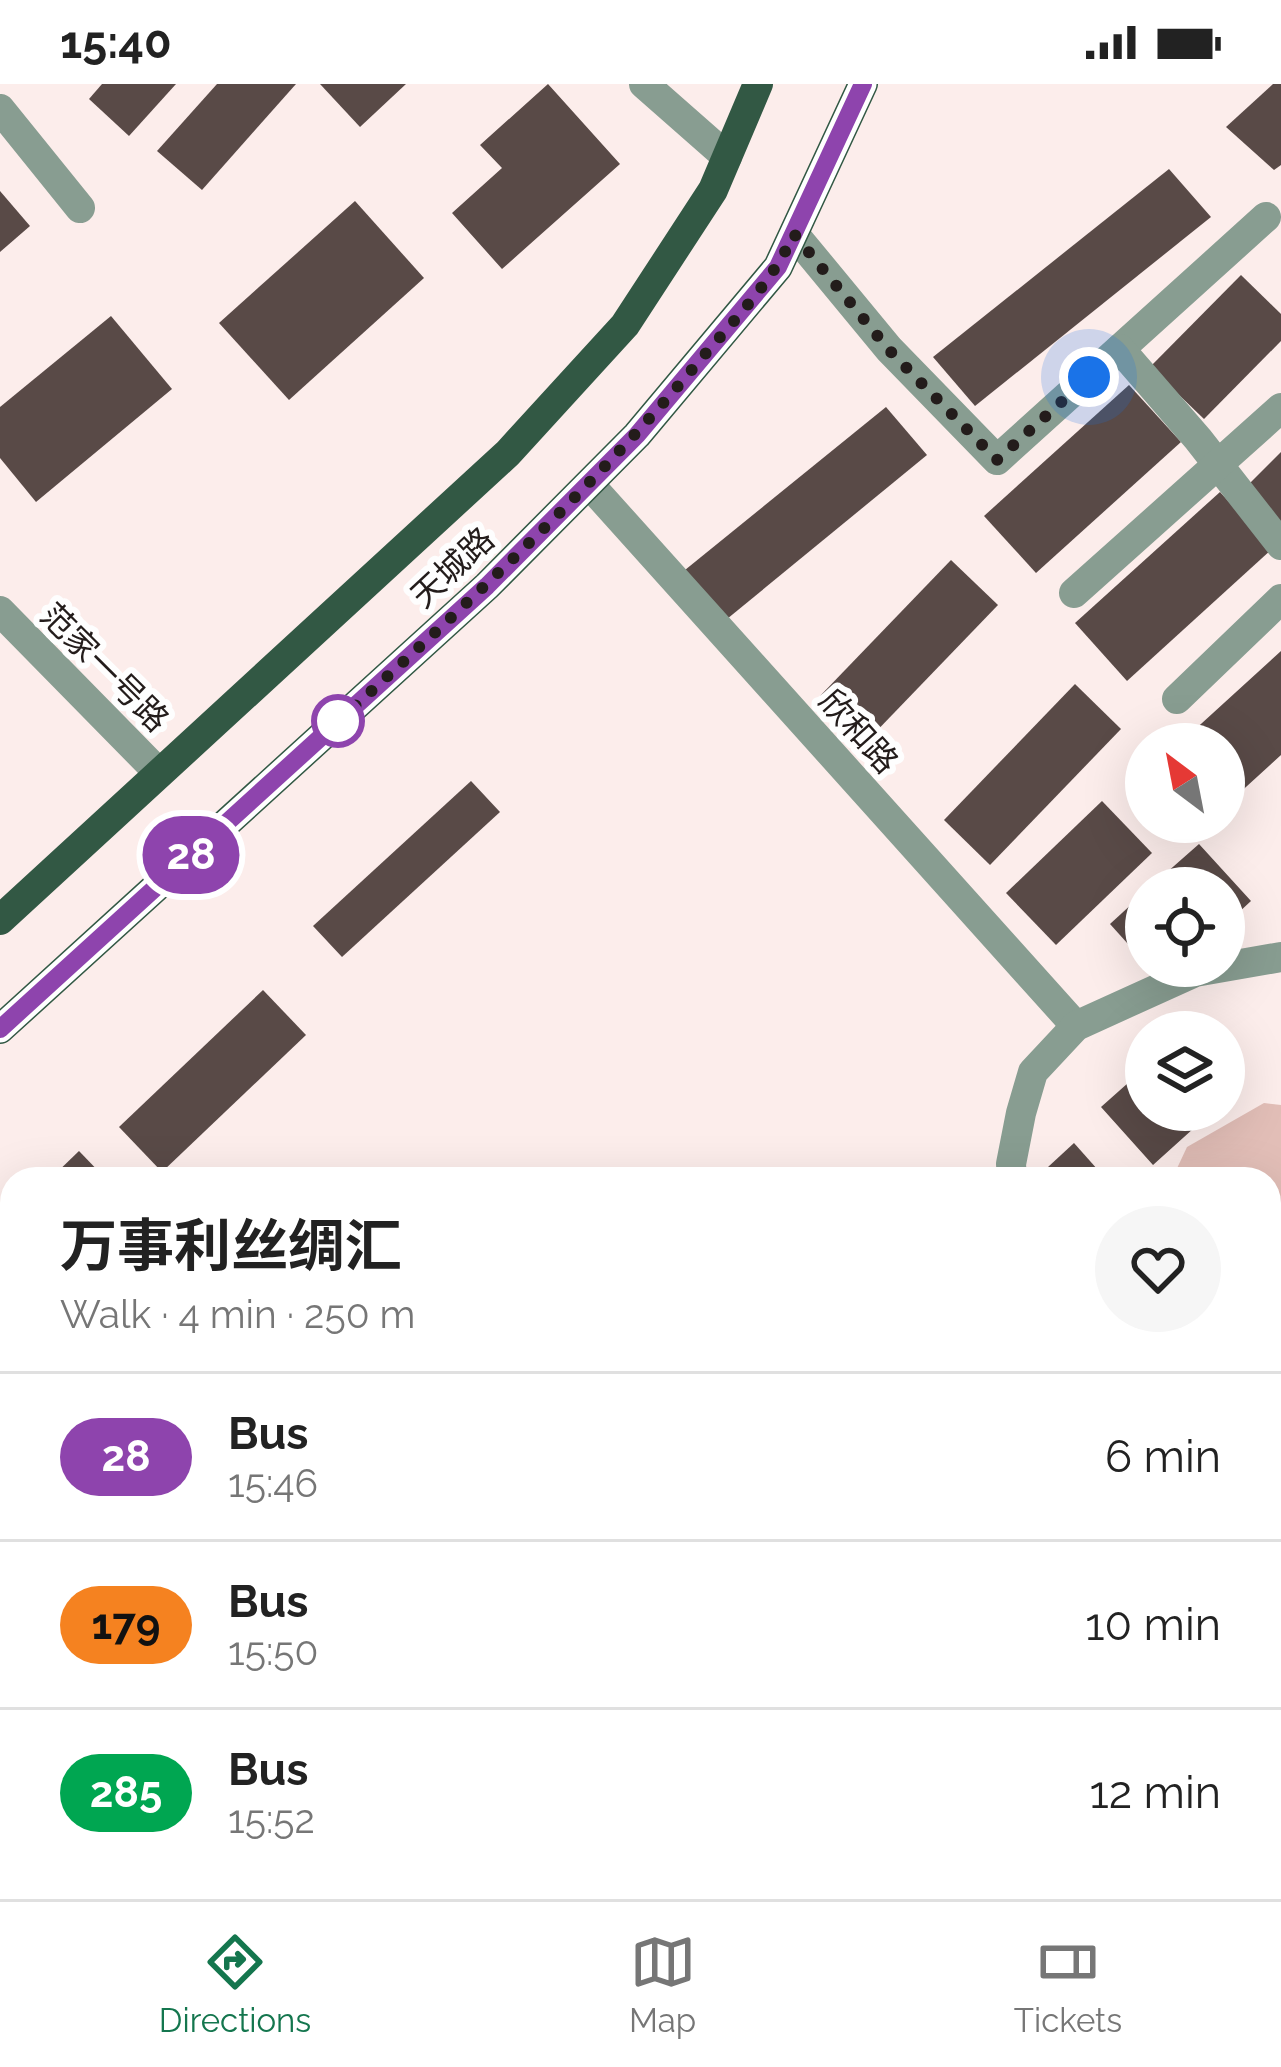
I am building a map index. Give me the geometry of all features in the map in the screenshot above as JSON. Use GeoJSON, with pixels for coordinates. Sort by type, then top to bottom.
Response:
{"type":"FeatureCollection","features":[{"type":"Feature","properties":{"kind":"main road","name":"天城路"},"geometry":{"type":"LineString","coordinates":[[0,920],[523,437],[625,325],[713,190],[758,84]]}},
{"type":"Feature","properties":{"kind":"main road","name":"天城路"},"geometry":{"type":"LineString","coordinates":[[0,1029],[487,586],[637,435],[778,267],[863,84]]}},
{"type":"Feature","properties":{"kind":"street"},"geometry":{"type":"LineString","coordinates":[[644,84],[727,157]]}},
{"type":"Feature","properties":{"kind":"street"},"geometry":{"type":"LineString","coordinates":[[0,110],[80,208]]}},
{"type":"Feature","properties":{"kind":"street"},"geometry":{"type":"LineString","coordinates":[[794,234],[889,350],[997,460],[1266,217]]}},
{"type":"Feature","properties":{"kind":"street"},"geometry":{"type":"LineString","coordinates":[[1120,349],[1281,545]]}},
{"type":"Feature","properties":{"kind":"street"},"geometry":{"type":"LineString","coordinates":[[1074,593],[1281,408]]}},
{"type":"Feature","properties":{"kind":"street","name":"欣和路"},"geometry":{"type":"LineString","coordinates":[[589,484],[1076,1026]]}},
{"type":"Feature","properties":{"kind":"street"},"geometry":{"type":"LineString","coordinates":[[1177,699],[1281,599]]}},
{"type":"Feature","properties":{"kind":"street","name":"范家一号路"},"geometry":{"type":"LineString","coordinates":[[0,611],[159,773]]}},
{"type":"Feature","properties":{"kind":"street"},"geometry":{"type":"LineString","coordinates":[[1010,1167],[1034,1072],[1076,1026],[1195,972],[1281,957]]}},
{"type":"Feature","properties":{"kind":"shaded area"},"geometry":{"type":"Polygon","coordinates":[[[1264,1103],[1281,1105],[1281,1167],[1178,1167],[1187,1147],[1215,1131],[1245,1131],[1245,1114],[1264,1103]]]}},
{"type":"Feature","properties":{"kind":"building"},"geometry":{"type":"Polygon","coordinates":[[[102,84],[176,84],[129,136],[89,99],[102,84]]]}},
{"type":"Feature","properties":{"kind":"building"},"geometry":{"type":"Polygon","coordinates":[[[217,84],[296,84],[202,190],[157,151],[217,84]]]}},
{"type":"Feature","properties":{"kind":"building"},"geometry":{"type":"Polygon","coordinates":[[[320,84],[406,84],[360,127],[320,84]]]}},
{"type":"Feature","properties":{"kind":"building"},"geometry":{"type":"Polygon","coordinates":[[[548,84],[620,164],[502,269],[452,213],[502,168],[480,145],[548,84]]]}},
{"type":"Feature","properties":{"kind":"building"},"geometry":{"type":"Polygon","coordinates":[[[1273,84],[1281,84],[1281,165],[1274,170],[1226,127],[1273,84]]]}},
{"type":"Feature","properties":{"kind":"building"},"geometry":{"type":"Polygon","coordinates":[[[1169,169],[1211,217],[975,406],[933,357],[1169,169]]]}},
{"type":"Feature","properties":{"kind":"building"},"geometry":{"type":"Polygon","coordinates":[[[0,191],[30,226],[0,252],[0,191]]]}},
{"type":"Feature","properties":{"kind":"building"},"geometry":{"type":"Polygon","coordinates":[[[355,201],[424,278],[289,400],[219,323],[355,201]]]}},
{"type":"Feature","properties":{"kind":"building"},"geometry":{"type":"Polygon","coordinates":[[[1241,275],[1281,314],[1281,341],[1204,419],[1150,367],[1241,275]]]}},
{"type":"Feature","properties":{"kind":"building"},"geometry":{"type":"Polygon","coordinates":[[[111,316],[172,389],[36,502],[0,458],[0,407],[111,316]]]}},
{"type":"Feature","properties":{"kind":"building"},"geometry":{"type":"Polygon","coordinates":[[[1129,385],[1181,442],[1036,573],[984,516],[1129,385]]]}},
{"type":"Feature","properties":{"kind":"building"},"geometry":{"type":"Polygon","coordinates":[[[886,407],[927,455],[727,619],[685,570],[886,407]]]}},
{"type":"Feature","properties":{"kind":"building"},"geometry":{"type":"Polygon","coordinates":[[[1281,452],[1281,523],[1245,488],[1281,452]]]}},
{"type":"Feature","properties":{"kind":"building"},"geometry":{"type":"Polygon","coordinates":[[[1220,492],[1272,549],[1127,681],[1075,623],[1220,492]]]}},
{"type":"Feature","properties":{"kind":"building"},"geometry":{"type":"Polygon","coordinates":[[[951,560],[998,605],[867,741],[820,696],[951,560]]]}},
{"type":"Feature","properties":{"kind":"building"},"geometry":{"type":"Polygon","coordinates":[[[1281,651],[1281,755],[1245,788],[1245,723],[1202,723],[1281,651]]]}},
{"type":"Feature","properties":{"kind":"building"},"geometry":{"type":"Polygon","coordinates":[[[1075,684],[1121,729],[990,865],[944,820],[1075,684]]]}},
{"type":"Feature","properties":{"kind":"building"},"geometry":{"type":"Polygon","coordinates":[[[471,781],[500,812],[342,957],[313,926],[471,781]]]}},
{"type":"Feature","properties":{"kind":"building"},"geometry":{"type":"Polygon","coordinates":[[[1102,801],[1125,825],[1125,843],[1142,843],[1152,853],[1137,867],[1125,867],[1125,879],[1056,945],[1006,893],[1102,801]]]}},
{"type":"Feature","properties":{"kind":"building"},"geometry":{"type":"Polygon","coordinates":[[[1199,844],[1220,867],[1173,867],[1199,844]]]}},
{"type":"Feature","properties":{"kind":"building"},"geometry":{"type":"Polygon","coordinates":[[[1125,910],[1125,941],[1110,924],[1125,910]]]}},
{"type":"Feature","properties":{"kind":"building"},"geometry":{"type":"Polygon","coordinates":[[[263,990],[306,1035],[167,1167],[157,1167],[119,1127],[263,990]]]}},
{"type":"Feature","properties":{"kind":"building"},"geometry":{"type":"Polygon","coordinates":[[[1125,1086],[1125,1131],[1191,1131],[1153,1165],[1101,1107],[1125,1086]]]}},
{"type":"Feature","properties":{"kind":"building"},"geometry":{"type":"Polygon","coordinates":[[[1074,1143],[1095,1167],[1048,1167],[1074,1143]]]}},
{"type":"Feature","properties":{"kind":"building"},"geometry":{"type":"Polygon","coordinates":[[[79,1151],[94,1167],[62,1167],[79,1151]]]}},
{"type":"Feature","properties":{"kind":"bus line","name":"28"},"geometry":{"type":"LineString","coordinates":[[0,1029],[487,586],[637,435],[778,267],[863,84]]}},
{"type":"Feature","properties":{"kind":"route"},"geometry":{"type":"LineString","coordinates":[[338,721],[331,728],[487,586],[637,435],[778,267],[794,234],[889,350],[997,460],[1089,377]]}}]}
